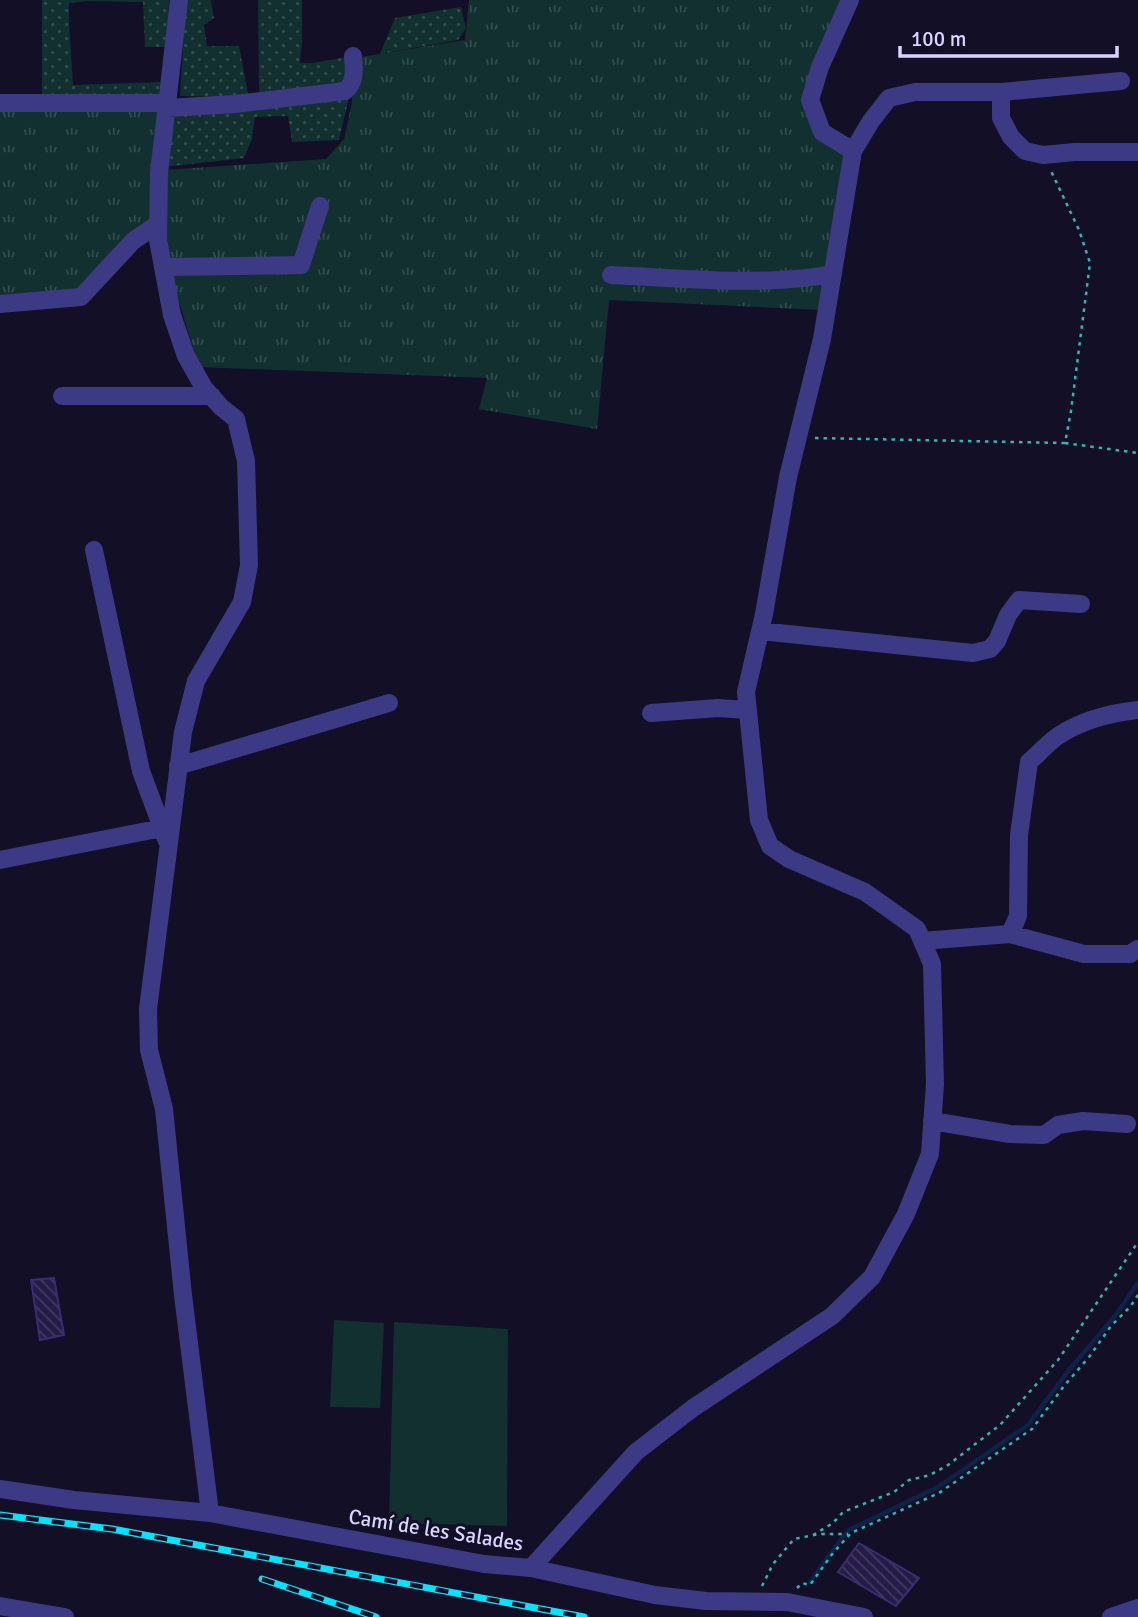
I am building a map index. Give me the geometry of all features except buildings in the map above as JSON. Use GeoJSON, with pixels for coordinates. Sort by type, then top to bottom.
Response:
{"type":"FeatureCollection","features":[{"type":"Feature","properties":{"kind":"street"},"geometry":{"type":"LineString","coordinates":[[179,0],[159,173],[158,240],[172,315],[186,356],[204,388],[236,419],[246,461],[249,565],[242,602],[196,681],[183,732],[165,835],[149,998],[149,1050],[164,1109],[183,1295],[210,1513]]}},
{"type":"Feature","properties":{"kind":"street"},"geometry":{"type":"LineString","coordinates":[[850,0],[820,67],[810,100],[822,132],[853,151]]}},
{"type":"Feature","properties":{"kind":"street"},"geometry":{"type":"LineString","coordinates":[[0,103],[167,105],[345,91],[351,86],[354,73],[353,56]]}},
{"type":"Feature","properties":{"kind":"street"},"geometry":{"type":"LineString","coordinates":[[531,1568],[636,1452],[693,1408],[832,1316],[872,1277],[906,1213],[930,1154],[935,1084],[932,964],[917,929],[864,892],[789,859],[770,846],[759,820],[746,692],[760,632],[788,477],[822,339],[853,151],[889,98],[915,92],[1001,92],[1121,81]]}},
{"type":"Feature","properties":{"kind":"street"},"geometry":{"type":"LineString","coordinates":[[1001,92],[1001,118],[1011,137],[1026,151],[1043,155],[1138,152]]}},
{"type":"Feature","properties":{"kind":"street"},"geometry":{"type":"LineString","coordinates":[[163,267],[301,265],[320,206]]}},
{"type":"Feature","properties":{"kind":"street"},"geometry":{"type":"LineString","coordinates":[[0,304],[81,297],[133,241],[158,224]]}},
{"type":"Feature","properties":{"kind":"street"},"geometry":{"type":"LineString","coordinates":[[611,275],[744,280],[808,279],[833,274]]}},
{"type":"Feature","properties":{"kind":"street"},"geometry":{"type":"LineString","coordinates":[[62,396],[212,396]]}},
{"type":"Feature","properties":{"kind":"street"},"geometry":{"type":"LineString","coordinates":[[94,550],[141,771],[165,835]]}},
{"type":"Feature","properties":{"kind":"street"},"geometry":{"type":"LineString","coordinates":[[760,632],[973,653],[990,649],[997,641],[1008,615],[1019,600],[1081,604]]}},
{"type":"Feature","properties":{"kind":"street"},"geometry":{"type":"LineString","coordinates":[[178,766],[389,703]]}},
{"type":"Feature","properties":{"kind":"street"},"geometry":{"type":"LineString","coordinates":[[651,713],[718,708],[748,709]]}},
{"type":"Feature","properties":{"kind":"street"},"geometry":{"type":"LineString","coordinates":[[1010,934],[1018,916],[1019,835],[1029,762],[1058,736],[1088,721],[1138,709]]}},
{"type":"Feature","properties":{"kind":"street"},"geometry":{"type":"LineString","coordinates":[[0,860],[165,835]]}},
{"type":"Feature","properties":{"kind":"street"},"geometry":{"type":"LineString","coordinates":[[922,942],[1010,934],[1084,954],[1130,954],[1138,949]]}},
{"type":"Feature","properties":{"kind":"street"},"geometry":{"type":"LineString","coordinates":[[932,1121],[1010,1134],[1044,1135],[1058,1125],[1083,1121],[1127,1124]]}},
{"type":"Feature","properties":{"kind":"street","name":"Camí de les Salades"},"geometry":{"type":"LineString","coordinates":[[0,1489],[74,1500],[210,1513],[484,1564],[531,1568],[655,1595],[706,1601],[779,1602],[864,1617]]}},
{"type":"Feature","properties":{"kind":"street"},"geometry":{"type":"LineString","coordinates":[[0,1606],[65,1617]]}},
{"type":"Feature","properties":{"kind":"street"},"geometry":{"type":"LineString","coordinates":[[1111,1617],[1138,1608]]}},
{"type":"Feature","properties":{"kind":"path"},"geometry":{"type":"LineString","coordinates":[[1043,155],[1079,230],[1090,264],[1065,443]]}},
{"type":"Feature","properties":{"kind":"path"},"geometry":{"type":"LineString","coordinates":[[797,438],[1065,443],[1138,453]]}},
{"type":"Feature","properties":{"kind":"path"},"geometry":{"type":"LineString","coordinates":[[813,1535],[833,1523],[844,1512],[894,1492],[909,1480],[930,1475],[948,1465],[1000,1425],[1058,1360],[1138,1242]]}},
{"type":"Feature","properties":{"kind":"path"},"geometry":{"type":"LineString","coordinates":[[751,1601],[765,1582],[773,1564],[794,1539],[813,1535],[845,1535],[939,1493],[1032,1429],[1138,1295]]}},
{"type":"Feature","properties":{"kind":"path"},"geometry":{"type":"LineString","coordinates":[[779,1602],[802,1583],[810,1585],[851,1533]]}},
{"type":"Feature","properties":{"kind":"green space"},"geometry":{"type":"Polygon","coordinates":[[[42,0],[169,0],[167,47],[145,47],[143,2],[69,3],[73,85],[160,82],[159,97],[42,94],[42,0]]]}},
{"type":"Feature","properties":{"kind":"green space"},"geometry":{"type":"Polygon","coordinates":[[[186,0],[211,0],[214,18],[204,25],[207,46],[239,46],[249,98],[180,96],[186,0]]]}},
{"type":"Feature","properties":{"kind":"green space"},"geometry":{"type":"Polygon","coordinates":[[[258,0],[302,0],[300,63],[347,57],[348,76],[342,84],[259,92],[258,0]]]}},
{"type":"Feature","properties":{"kind":"green space"},"geometry":{"type":"Polygon","coordinates":[[[469,0],[845,0],[815,63],[817,133],[852,157],[821,310],[609,300],[597,429],[479,409],[487,378],[199,367],[169,269],[162,208],[164,170],[326,159],[344,139],[361,57],[465,40],[469,0]]]}},
{"type":"Feature","properties":{"kind":"green space"},"geometry":{"type":"Polygon","coordinates":[[[461,7],[466,28],[458,40],[380,54],[395,18],[461,7]]]}},
{"type":"Feature","properties":{"kind":"green space"},"geometry":{"type":"Polygon","coordinates":[[[350,93],[339,140],[292,142],[288,116],[255,117],[252,139],[244,158],[164,167],[177,110],[350,93]]]}},
{"type":"Feature","properties":{"kind":"green space"},"geometry":{"type":"Polygon","coordinates":[[[0,103],[167,103],[158,213],[75,291],[0,298],[0,103]]]}},
{"type":"Feature","properties":{"kind":"green space"},"geometry":{"type":"Polygon","coordinates":[[[334,1320],[384,1323],[380,1408],[330,1407],[334,1320]]]}},
{"type":"Feature","properties":{"kind":"green space"},"geometry":{"type":"Polygon","coordinates":[[[394,1322],[508,1329],[507,1526],[389,1523],[394,1322]]]}},
{"type":"Feature","properties":{"kind":"waterway"},"geometry":{"type":"LineString","coordinates":[[810,1582],[849,1530],[938,1487],[1028,1425],[1138,1283]]}},
{"type":"Feature","properties":{"kind":"railway"},"geometry":{"type":"LineString","coordinates":[[0,1515],[112,1529],[584,1617]]}},
{"type":"Feature","properties":{"kind":"railway"},"geometry":{"type":"LineString","coordinates":[[262,1579],[376,1617]]}}]}
